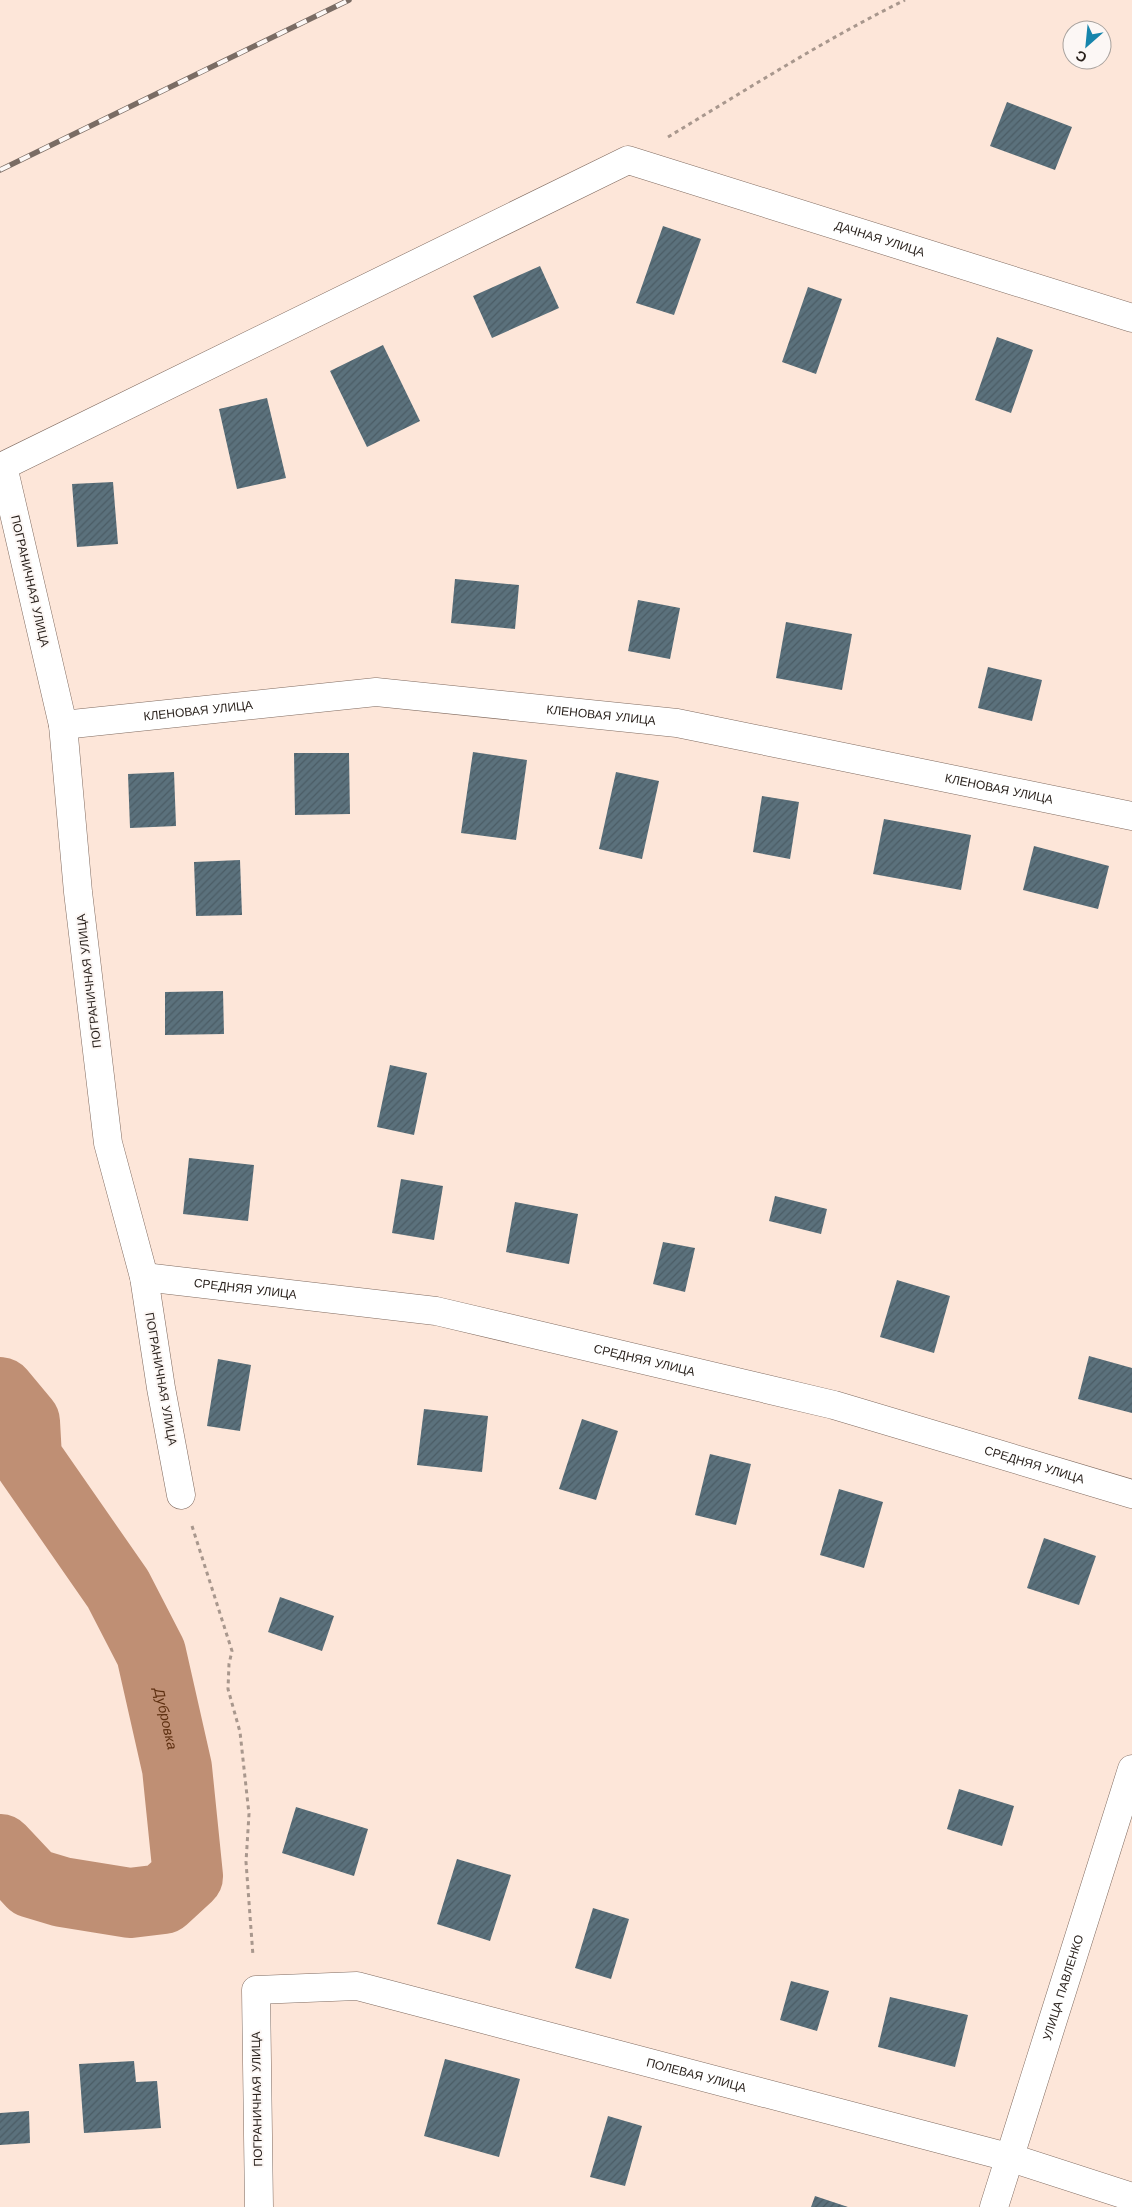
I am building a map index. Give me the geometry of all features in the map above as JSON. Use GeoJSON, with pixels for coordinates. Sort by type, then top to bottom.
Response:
{"type":"FeatureCollection","features":[{"type":"Feature","properties":{"kind":"street","name":"ДАЧНАЯ УЛИЦА"},"geometry":{"type":"LineString","coordinates":[[628,160],[1132,318]]}},
{"type":"Feature","properties":{"kind":"street","name":"ПОГРАНИЧНАЯ УЛИЦА"},"geometry":{"type":"LineString","coordinates":[[181,1495],[144,1277],[108,1144],[78,892],[63,724],[3,466],[628,160]]}},
{"type":"Feature","properties":{"kind":"street","name":"КЛЕНОВАЯ УЛИЦА"},"geometry":{"type":"LineString","coordinates":[[63,724],[376,692],[677,723],[1132,816]]}},
{"type":"Feature","properties":{"kind":"street","name":"СРЕДНЯЯ УЛИЦА"},"geometry":{"type":"LineString","coordinates":[[144,1277],[436,1311],[834,1405],[1132,1494]]}},
{"type":"Feature","properties":{"kind":"street","name":"УЛИЦА ПАВЛЕНКО"},"geometry":{"type":"LineString","coordinates":[[994,2207],[1008,2157],[1132,1769]]}},
{"type":"Feature","properties":{"kind":"street","name":"ПОЛЕВАЯ УЛИЦА"},"geometry":{"type":"LineString","coordinates":[[256,1990],[357,1986],[1008,2157],[1132,2197]]}},
{"type":"Feature","properties":{"kind":"street","name":"ПОГРАНИЧНАЯ УЛИЦА"},"geometry":{"type":"LineString","coordinates":[[256,1990],[259,2207]]}},
{"type":"Feature","properties":{"kind":"path"},"geometry":{"type":"LineString","coordinates":[[628,160],[815,50],[850,27],[905,0]]}},
{"type":"Feature","properties":{"kind":"path"},"geometry":{"type":"LineString","coordinates":[[181,1495],[232,1651],[228,1664],[228,1689],[240,1732],[249,1814],[246,1862],[256,1990]]}},
{"type":"Feature","properties":{"kind":"building"},"geometry":{"type":"Polygon","coordinates":[[[1007,102],[1072,127],[1055,170],[990,146],[1007,102]]]}},
{"type":"Feature","properties":{"kind":"building"},"geometry":{"type":"Polygon","coordinates":[[[663,226],[701,239],[674,315],[636,303],[663,226]]]}},
{"type":"Feature","properties":{"kind":"building"},"geometry":{"type":"Polygon","coordinates":[[[540,266],[559,308],[492,338],[473,296],[540,266]]]}},
{"type":"Feature","properties":{"kind":"building"},"geometry":{"type":"Polygon","coordinates":[[[808,287],[842,299],[816,374],[782,362],[808,287]]]}},
{"type":"Feature","properties":{"kind":"building"},"geometry":{"type":"Polygon","coordinates":[[[997,337],[1033,350],[1011,413],[975,400],[997,337]]]}},
{"type":"Feature","properties":{"kind":"building"},"geometry":{"type":"Polygon","coordinates":[[[383,345],[420,421],[367,447],[330,371],[383,345]]]}},
{"type":"Feature","properties":{"kind":"building"},"geometry":{"type":"Polygon","coordinates":[[[267,398],[286,478],[237,489],[219,409],[267,398]]]}},
{"type":"Feature","properties":{"kind":"building"},"geometry":{"type":"Polygon","coordinates":[[[113,482],[118,544],[77,547],[72,484],[113,482]]]}},
{"type":"Feature","properties":{"kind":"building"},"geometry":{"type":"Polygon","coordinates":[[[455,579],[519,585],[515,629],[451,623],[455,579]]]}},
{"type":"Feature","properties":{"kind":"building"},"geometry":{"type":"Polygon","coordinates":[[[638,600],[680,608],[670,659],[628,651],[638,600]]]}},
{"type":"Feature","properties":{"kind":"building"},"geometry":{"type":"Polygon","coordinates":[[[786,622],[852,634],[842,690],[776,678],[786,622]]]}},
{"type":"Feature","properties":{"kind":"building"},"geometry":{"type":"Polygon","coordinates":[[[988,667],[1042,680],[1032,721],[978,708],[988,667]]]}},
{"type":"Feature","properties":{"kind":"building"},"geometry":{"type":"Polygon","coordinates":[[[473,752],[527,760],[516,840],[461,833],[473,752]]]}},
{"type":"Feature","properties":{"kind":"building"},"geometry":{"type":"Polygon","coordinates":[[[294,753],[349,753],[350,814],[295,815],[294,753]]]}},
{"type":"Feature","properties":{"kind":"building"},"geometry":{"type":"Polygon","coordinates":[[[174,772],[176,826],[130,828],[128,774],[174,772]]]}},
{"type":"Feature","properties":{"kind":"building"},"geometry":{"type":"Polygon","coordinates":[[[616,772],[659,781],[642,859],[599,849],[616,772]]]}},
{"type":"Feature","properties":{"kind":"building"},"geometry":{"type":"Polygon","coordinates":[[[762,796],[799,802],[790,859],[753,852],[762,796]]]}},
{"type":"Feature","properties":{"kind":"building"},"geometry":{"type":"Polygon","coordinates":[[[884,819],[971,835],[961,890],[873,874],[884,819]]]}},
{"type":"Feature","properties":{"kind":"building"},"geometry":{"type":"Polygon","coordinates":[[[1034,846],[1109,866],[1098,909],[1023,890],[1034,846]]]}},
{"type":"Feature","properties":{"kind":"building"},"geometry":{"type":"Polygon","coordinates":[[[240,860],[242,915],[196,916],[194,862],[240,860]]]}},
{"type":"Feature","properties":{"kind":"building"},"geometry":{"type":"Polygon","coordinates":[[[223,991],[224,1034],[165,1035],[165,992],[223,991]]]}},
{"type":"Feature","properties":{"kind":"building"},"geometry":{"type":"Polygon","coordinates":[[[390,1065],[427,1073],[414,1135],[377,1127],[390,1065]]]}},
{"type":"Feature","properties":{"kind":"building"},"geometry":{"type":"Polygon","coordinates":[[[189,1158],[254,1165],[248,1221],[183,1214],[189,1158]]]}},
{"type":"Feature","properties":{"kind":"building"},"geometry":{"type":"Polygon","coordinates":[[[401,1179],[443,1186],[434,1240],[392,1233],[401,1179]]]}},
{"type":"Feature","properties":{"kind":"building"},"geometry":{"type":"Polygon","coordinates":[[[775,1196],[827,1209],[821,1234],[769,1221],[775,1196]]]}},
{"type":"Feature","properties":{"kind":"building"},"geometry":{"type":"Polygon","coordinates":[[[515,1202],[578,1214],[569,1264],[506,1252],[515,1202]]]}},
{"type":"Feature","properties":{"kind":"building"},"geometry":{"type":"Polygon","coordinates":[[[663,1242],[695,1248],[685,1292],[653,1284],[663,1242]]]}},
{"type":"Feature","properties":{"kind":"building"},"geometry":{"type":"Polygon","coordinates":[[[897,1280],[950,1296],[934,1353],[880,1337],[897,1280]]]}},
{"type":"Feature","properties":{"kind":"building"},"geometry":{"type":"Polygon","coordinates":[[[1089,1356],[1132,1368],[1132,1413],[1078,1399],[1089,1356]]]}},
{"type":"Feature","properties":{"kind":"building"},"geometry":{"type":"Polygon","coordinates":[[[218,1359],[251,1365],[240,1431],[207,1426],[218,1359]]]}},
{"type":"Feature","properties":{"kind":"building"},"geometry":{"type":"Polygon","coordinates":[[[424,1409],[488,1416],[482,1472],[417,1465],[424,1409]]]}},
{"type":"Feature","properties":{"kind":"building"},"geometry":{"type":"Polygon","coordinates":[[[582,1419],[618,1431],[596,1500],[559,1489],[582,1419]]]}},
{"type":"Feature","properties":{"kind":"building"},"geometry":{"type":"Polygon","coordinates":[[[710,1454],[751,1464],[736,1525],[695,1515],[710,1454]]]}},
{"type":"Feature","properties":{"kind":"building"},"geometry":{"type":"Polygon","coordinates":[[[839,1489],[883,1502],[864,1568],[820,1555],[839,1489]]]}},
{"type":"Feature","properties":{"kind":"building"},"geometry":{"type":"Polygon","coordinates":[[[1044,1538],[1096,1556],[1079,1605],[1027,1588],[1044,1538]]]}},
{"type":"Feature","properties":{"kind":"building"},"geometry":{"type":"Polygon","coordinates":[[[280,1597],[334,1616],[322,1651],[268,1632],[280,1597]]]}},
{"type":"Feature","properties":{"kind":"building"},"geometry":{"type":"Polygon","coordinates":[[[959,1789],[1014,1806],[1002,1846],[947,1829],[959,1789]]]}},
{"type":"Feature","properties":{"kind":"building"},"geometry":{"type":"Polygon","coordinates":[[[296,1807],[368,1829],[354,1876],[282,1853],[296,1807]]]}},
{"type":"Feature","properties":{"kind":"building"},"geometry":{"type":"Polygon","coordinates":[[[457,1859],[511,1875],[490,1941],[437,1924],[457,1859]]]}},
{"type":"Feature","properties":{"kind":"building"},"geometry":{"type":"Polygon","coordinates":[[[593,1908],[629,1919],[611,1979],[575,1968],[593,1908]]]}},
{"type":"Feature","properties":{"kind":"building"},"geometry":{"type":"Polygon","coordinates":[[[791,1981],[829,1991],[817,2031],[780,2020],[791,1981]]]}},
{"type":"Feature","properties":{"kind":"building"},"geometry":{"type":"Polygon","coordinates":[[[890,1997],[968,2015],[955,2067],[878,2047],[890,1997]]]}},
{"type":"Feature","properties":{"kind":"building"},"geometry":{"type":"Polygon","coordinates":[[[445,2059],[520,2079],[499,2157],[424,2136],[445,2059]]]}},
{"type":"Feature","properties":{"kind":"building"},"geometry":{"type":"Polygon","coordinates":[[[134,2061],[136,2082],[157,2081],[161,2128],[84,2133],[79,2064],[134,2061]]]}},
{"type":"Feature","properties":{"kind":"building"},"geometry":{"type":"Polygon","coordinates":[[[29,2111],[30,2143],[0,2145],[0,2113],[29,2111]]]}},
{"type":"Feature","properties":{"kind":"building"},"geometry":{"type":"Polygon","coordinates":[[[608,2116],[642,2126],[625,2186],[590,2177],[608,2116]]]}},
{"type":"Feature","properties":{"kind":"building"},"geometry":{"type":"Polygon","coordinates":[[[815,2196],[848,2207],[811,2207],[815,2196]]]}},
{"type":"Feature","properties":{"kind":"waterway","name":"Дубровка"},"geometry":{"type":"LineString","coordinates":[[0,1392],[25,1422],[27,1458],[118,1589],[151,1653],[177,1768],[188,1876],[163,1899],[130,1903],[62,1892],[32,1883],[0,1849]]}},
{"type":"Feature","properties":{"kind":"railway"},"geometry":{"type":"LineString","coordinates":[[0,170],[349,0]]}}]}
